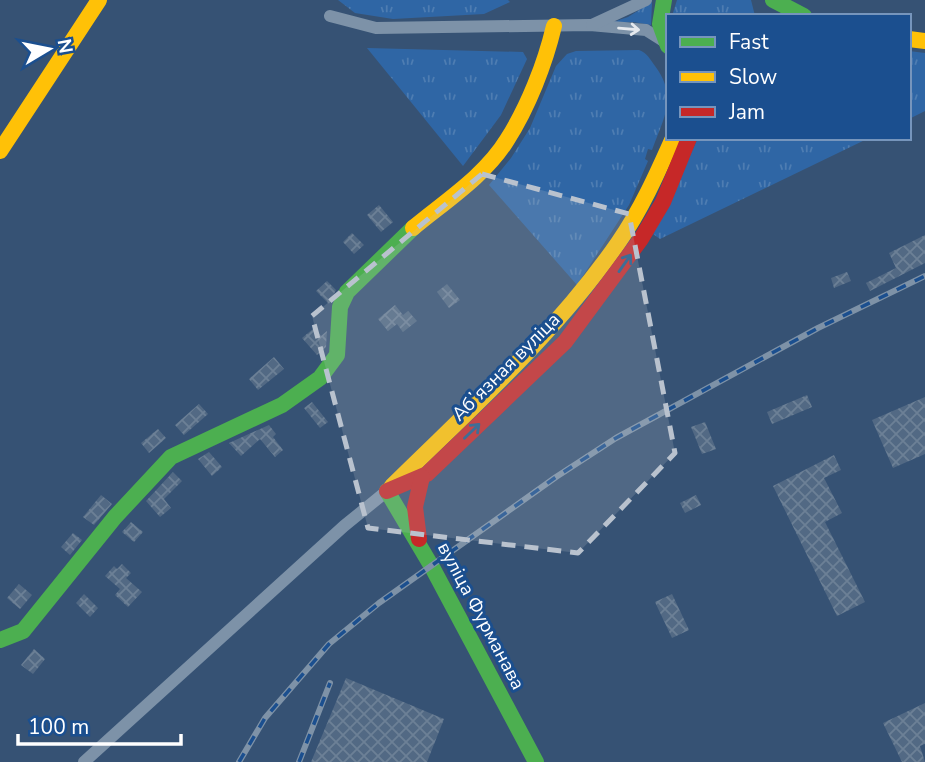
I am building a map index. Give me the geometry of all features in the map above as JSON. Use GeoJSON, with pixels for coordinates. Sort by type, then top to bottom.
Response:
{"type":"FeatureCollection","features":[{"type":"Feature","properties":{"kind":"main road"},"geometry":{"type":"LineString","coordinates":[[0,151],[99,0]]}},
{"type":"Feature","properties":{"kind":"main road"},"geometry":{"type":"LineString","coordinates":[[663,0],[660,24],[666,44]]}},
{"type":"Feature","properties":{"kind":"main road"},"geometry":{"type":"LineString","coordinates":[[773,0],[800,14]]}},
{"type":"Feature","properties":{"kind":"main road"},"geometry":{"type":"LineString","coordinates":[[0,640],[23,631],[115,517],[171,457],[282,405],[320,378],[337,355],[340,307],[347,292],[397,242],[472,180],[507,141],[547,54],[554,26]]}},
{"type":"Feature","properties":{"kind":"main road","name":"Абʼязная вуліца"},"geometry":{"type":"LineString","coordinates":[[387,491],[562,319],[592,283],[630,228],[661,169],[672,140]]}},
{"type":"Feature","properties":{"kind":"main road","name":"Абʼязная вуліца"},"geometry":{"type":"LineString","coordinates":[[387,491],[422,477],[565,342],[604,293],[663,202],[688,140]]}},
{"type":"Feature","properties":{"kind":"main road"},"geometry":{"type":"LineString","coordinates":[[420,546],[415,507],[422,477]]}},
{"type":"Feature","properties":{"kind":"main road","name":"вуліца Фурманава"},"geometry":{"type":"LineString","coordinates":[[387,491],[420,546],[536,762]]}},
{"type":"Feature","properties":{"kind":"street"},"geometry":{"type":"LineString","coordinates":[[590,25],[646,0]]}},
{"type":"Feature","properties":{"kind":"street"},"geometry":{"type":"LineString","coordinates":[[330,16],[376,28],[590,25],[646,30],[666,44]]}},
{"type":"Feature","properties":{"kind":"street","name":"Абʼязная вуліца"},"geometry":{"type":"LineString","coordinates":[[85,762],[344,526],[387,491]]}},
{"type":"Feature","properties":{"kind":"highlighted area"},"geometry":{"type":"Polygon","coordinates":[[[482,174],[629,214],[675,453],[578,553],[368,528],[312,316],[482,174]]]}},
{"type":"Feature","properties":{"kind":"green space"},"geometry":{"type":"Polygon","coordinates":[[[338,0],[510,2],[484,14],[393,19],[355,13],[338,0]]]}},
{"type":"Feature","properties":{"kind":"green space"},"geometry":{"type":"Polygon","coordinates":[[[677,0],[751,0],[754,14],[673,14],[677,0]]]}},
{"type":"Feature","properties":{"kind":"green space"},"geometry":{"type":"Polygon","coordinates":[[[652,2],[651,25],[633,22],[607,24],[628,17],[652,2]]]}},
{"type":"Feature","properties":{"kind":"green space"},"geometry":{"type":"Polygon","coordinates":[[[367,48],[523,52],[527,59],[501,115],[463,166],[367,48]]]}},
{"type":"Feature","properties":{"kind":"green space"},"geometry":{"type":"Polygon","coordinates":[[[639,50],[652,61],[666,88],[664,117],[652,150],[648,149],[645,159],[648,161],[629,205],[577,285],[489,185],[530,128],[556,66],[567,54],[576,51],[639,50]]]}},
{"type":"Feature","properties":{"kind":"green space"},"geometry":{"type":"Polygon","coordinates":[[[911,51],[925,53],[925,111],[911,118],[911,51]]]}},
{"type":"Feature","properties":{"kind":"green space"},"geometry":{"type":"Polygon","coordinates":[[[697,140],[865,140],[660,239],[653,234],[697,140]]]}},
{"type":"Feature","properties":{"kind":"building"},"geometry":{"type":"Polygon","coordinates":[[[379,205],[393,222],[381,232],[367,215],[379,205]]]}},
{"type":"Feature","properties":{"kind":"building"},"geometry":{"type":"Polygon","coordinates":[[[352,233],[364,245],[354,254],[343,242],[352,233]]]}},
{"type":"Feature","properties":{"kind":"building"},"geometry":{"type":"Polygon","coordinates":[[[925,235],[925,263],[870,291],[866,283],[896,268],[889,253],[925,235]]]}},
{"type":"Feature","properties":{"kind":"building"},"geometry":{"type":"Polygon","coordinates":[[[847,272],[851,281],[834,288],[831,278],[847,272]]]}},
{"type":"Feature","properties":{"kind":"building"},"geometry":{"type":"Polygon","coordinates":[[[327,281],[336,290],[329,304],[316,291],[327,281]]]}},
{"type":"Feature","properties":{"kind":"building"},"geometry":{"type":"Polygon","coordinates":[[[447,284],[460,300],[449,308],[437,292],[447,284]]]}},
{"type":"Feature","properties":{"kind":"building"},"geometry":{"type":"Polygon","coordinates":[[[395,305],[403,315],[408,311],[417,321],[403,332],[397,324],[388,331],[378,319],[395,305]]]}},
{"type":"Feature","properties":{"kind":"building"},"geometry":{"type":"Polygon","coordinates":[[[314,328],[321,336],[327,331],[326,347],[317,355],[302,338],[314,328]]]}},
{"type":"Feature","properties":{"kind":"building"},"geometry":{"type":"Polygon","coordinates":[[[274,357],[284,369],[258,390],[249,379],[274,357]]]}},
{"type":"Feature","properties":{"kind":"building"},"geometry":{"type":"Polygon","coordinates":[[[807,395],[812,407],[772,424],[767,412],[807,395]]]}},
{"type":"Feature","properties":{"kind":"building"},"geometry":{"type":"Polygon","coordinates":[[[925,397],[925,454],[893,468],[872,420],[925,397]]]}},
{"type":"Feature","properties":{"kind":"building"},"geometry":{"type":"Polygon","coordinates":[[[312,402],[328,422],[320,428],[304,408],[312,402]]]}},
{"type":"Feature","properties":{"kind":"building"},"geometry":{"type":"Polygon","coordinates":[[[199,404],[208,414],[184,435],[175,425],[199,404]]]}},
{"type":"Feature","properties":{"kind":"building"},"geometry":{"type":"Polygon","coordinates":[[[705,422],[716,449],[702,454],[691,427],[705,422]]]}},
{"type":"Feature","properties":{"kind":"building"},"geometry":{"type":"Polygon","coordinates":[[[269,425],[276,434],[273,437],[283,450],[275,457],[260,439],[241,456],[229,443],[269,425]]]}},
{"type":"Feature","properties":{"kind":"building"},"geometry":{"type":"Polygon","coordinates":[[[158,429],[166,438],[149,453],[141,443],[158,429]]]}},
{"type":"Feature","properties":{"kind":"building"},"geometry":{"type":"Polygon","coordinates":[[[209,452],[222,467],[212,476],[198,459],[209,452]]]}},
{"type":"Feature","properties":{"kind":"building"},"geometry":{"type":"Polygon","coordinates":[[[834,455],[841,470],[824,478],[842,513],[825,522],[865,602],[837,616],[773,486],[834,455]]]}},
{"type":"Feature","properties":{"kind":"building"},"geometry":{"type":"Polygon","coordinates":[[[173,472],[182,481],[164,499],[171,508],[160,517],[146,501],[173,472]]]}},
{"type":"Feature","properties":{"kind":"building"},"geometry":{"type":"Polygon","coordinates":[[[101,495],[112,504],[94,525],[83,517],[101,495]]]}},
{"type":"Feature","properties":{"kind":"building"},"geometry":{"type":"Polygon","coordinates":[[[696,495],[701,505],[685,513],[680,503],[696,495]]]}},
{"type":"Feature","properties":{"kind":"building"},"geometry":{"type":"Polygon","coordinates":[[[131,522],[143,532],[134,542],[122,532],[131,522]]]}},
{"type":"Feature","properties":{"kind":"building"},"geometry":{"type":"Polygon","coordinates":[[[73,533],[82,540],[70,555],[61,547],[73,533]]]}},
{"type":"Feature","properties":{"kind":"building"},"geometry":{"type":"Polygon","coordinates":[[[122,564],[131,573],[126,578],[142,592],[128,607],[115,595],[120,589],[105,576],[114,566],[117,569],[122,564]]]}},
{"type":"Feature","properties":{"kind":"building"},"geometry":{"type":"Polygon","coordinates":[[[19,584],[32,595],[20,609],[7,598],[19,584]]]}},
{"type":"Feature","properties":{"kind":"building"},"geometry":{"type":"Polygon","coordinates":[[[84,594],[98,608],[90,617],[76,603],[84,594]]]}},
{"type":"Feature","properties":{"kind":"building"},"geometry":{"type":"Polygon","coordinates":[[[672,594],[689,630],[672,638],[655,602],[672,594]]]}},
{"type":"Feature","properties":{"kind":"building"},"geometry":{"type":"Polygon","coordinates":[[[34,649],[45,659],[33,674],[21,665],[34,649]]]}},
{"type":"Feature","properties":{"kind":"building"},"geometry":{"type":"Polygon","coordinates":[[[346,678],[444,719],[427,762],[311,762],[346,678]]]}},
{"type":"Feature","properties":{"kind":"building"},"geometry":{"type":"Polygon","coordinates":[[[925,703],[925,744],[920,746],[925,762],[902,762],[883,723],[925,703]]]}},
{"type":"Feature","properties":{"kind":"railway"},"geometry":{"type":"LineString","coordinates":[[239,762],[265,718],[329,644],[379,603],[556,477],[616,438],[818,328],[925,276]]}},
{"type":"Feature","properties":{"kind":"railway"},"geometry":{"type":"LineString","coordinates":[[299,762],[330,683]]}},
{"type":"Feature","properties":{"kind":"traffic: fast"},"geometry":{"type":"LineString","coordinates":[[664,0],[660,24],[666,40]]}},
{"type":"Feature","properties":{"kind":"traffic: fast"},"geometry":{"type":"LineString","coordinates":[[773,0],[800,14]]}},
{"type":"Feature","properties":{"kind":"traffic: fast"},"geometry":{"type":"LineString","coordinates":[[0,640],[23,631],[115,517],[171,457],[282,405],[320,378],[337,355],[340,307],[347,292],[413,228]]}},
{"type":"Feature","properties":{"kind":"traffic: fast"},"geometry":{"type":"LineString","coordinates":[[387,491],[432,567],[536,762]]}},
{"type":"Feature","properties":{"kind":"traffic: slow"},"geometry":{"type":"LineString","coordinates":[[0,151],[99,0]]}},
{"type":"Feature","properties":{"kind":"traffic: slow"},"geometry":{"type":"LineString","coordinates":[[413,228],[463,188],[498,153],[529,99],[554,26]]}},
{"type":"Feature","properties":{"kind":"traffic: slow"},"geometry":{"type":"LineString","coordinates":[[911,39],[925,41]]}},
{"type":"Feature","properties":{"kind":"traffic: slow"},"geometry":{"type":"LineString","coordinates":[[392,486],[540,339],[593,276],[634,218],[672,140]]}},
{"type":"Feature","properties":{"kind":"traffic: jam"},"geometry":{"type":"LineString","coordinates":[[387,491],[427,474],[565,342],[641,239],[663,202],[688,140]]}},
{"type":"Feature","properties":{"kind":"traffic: jam"},"geometry":{"type":"LineString","coordinates":[[419,539],[415,507],[422,477]]}}]}
